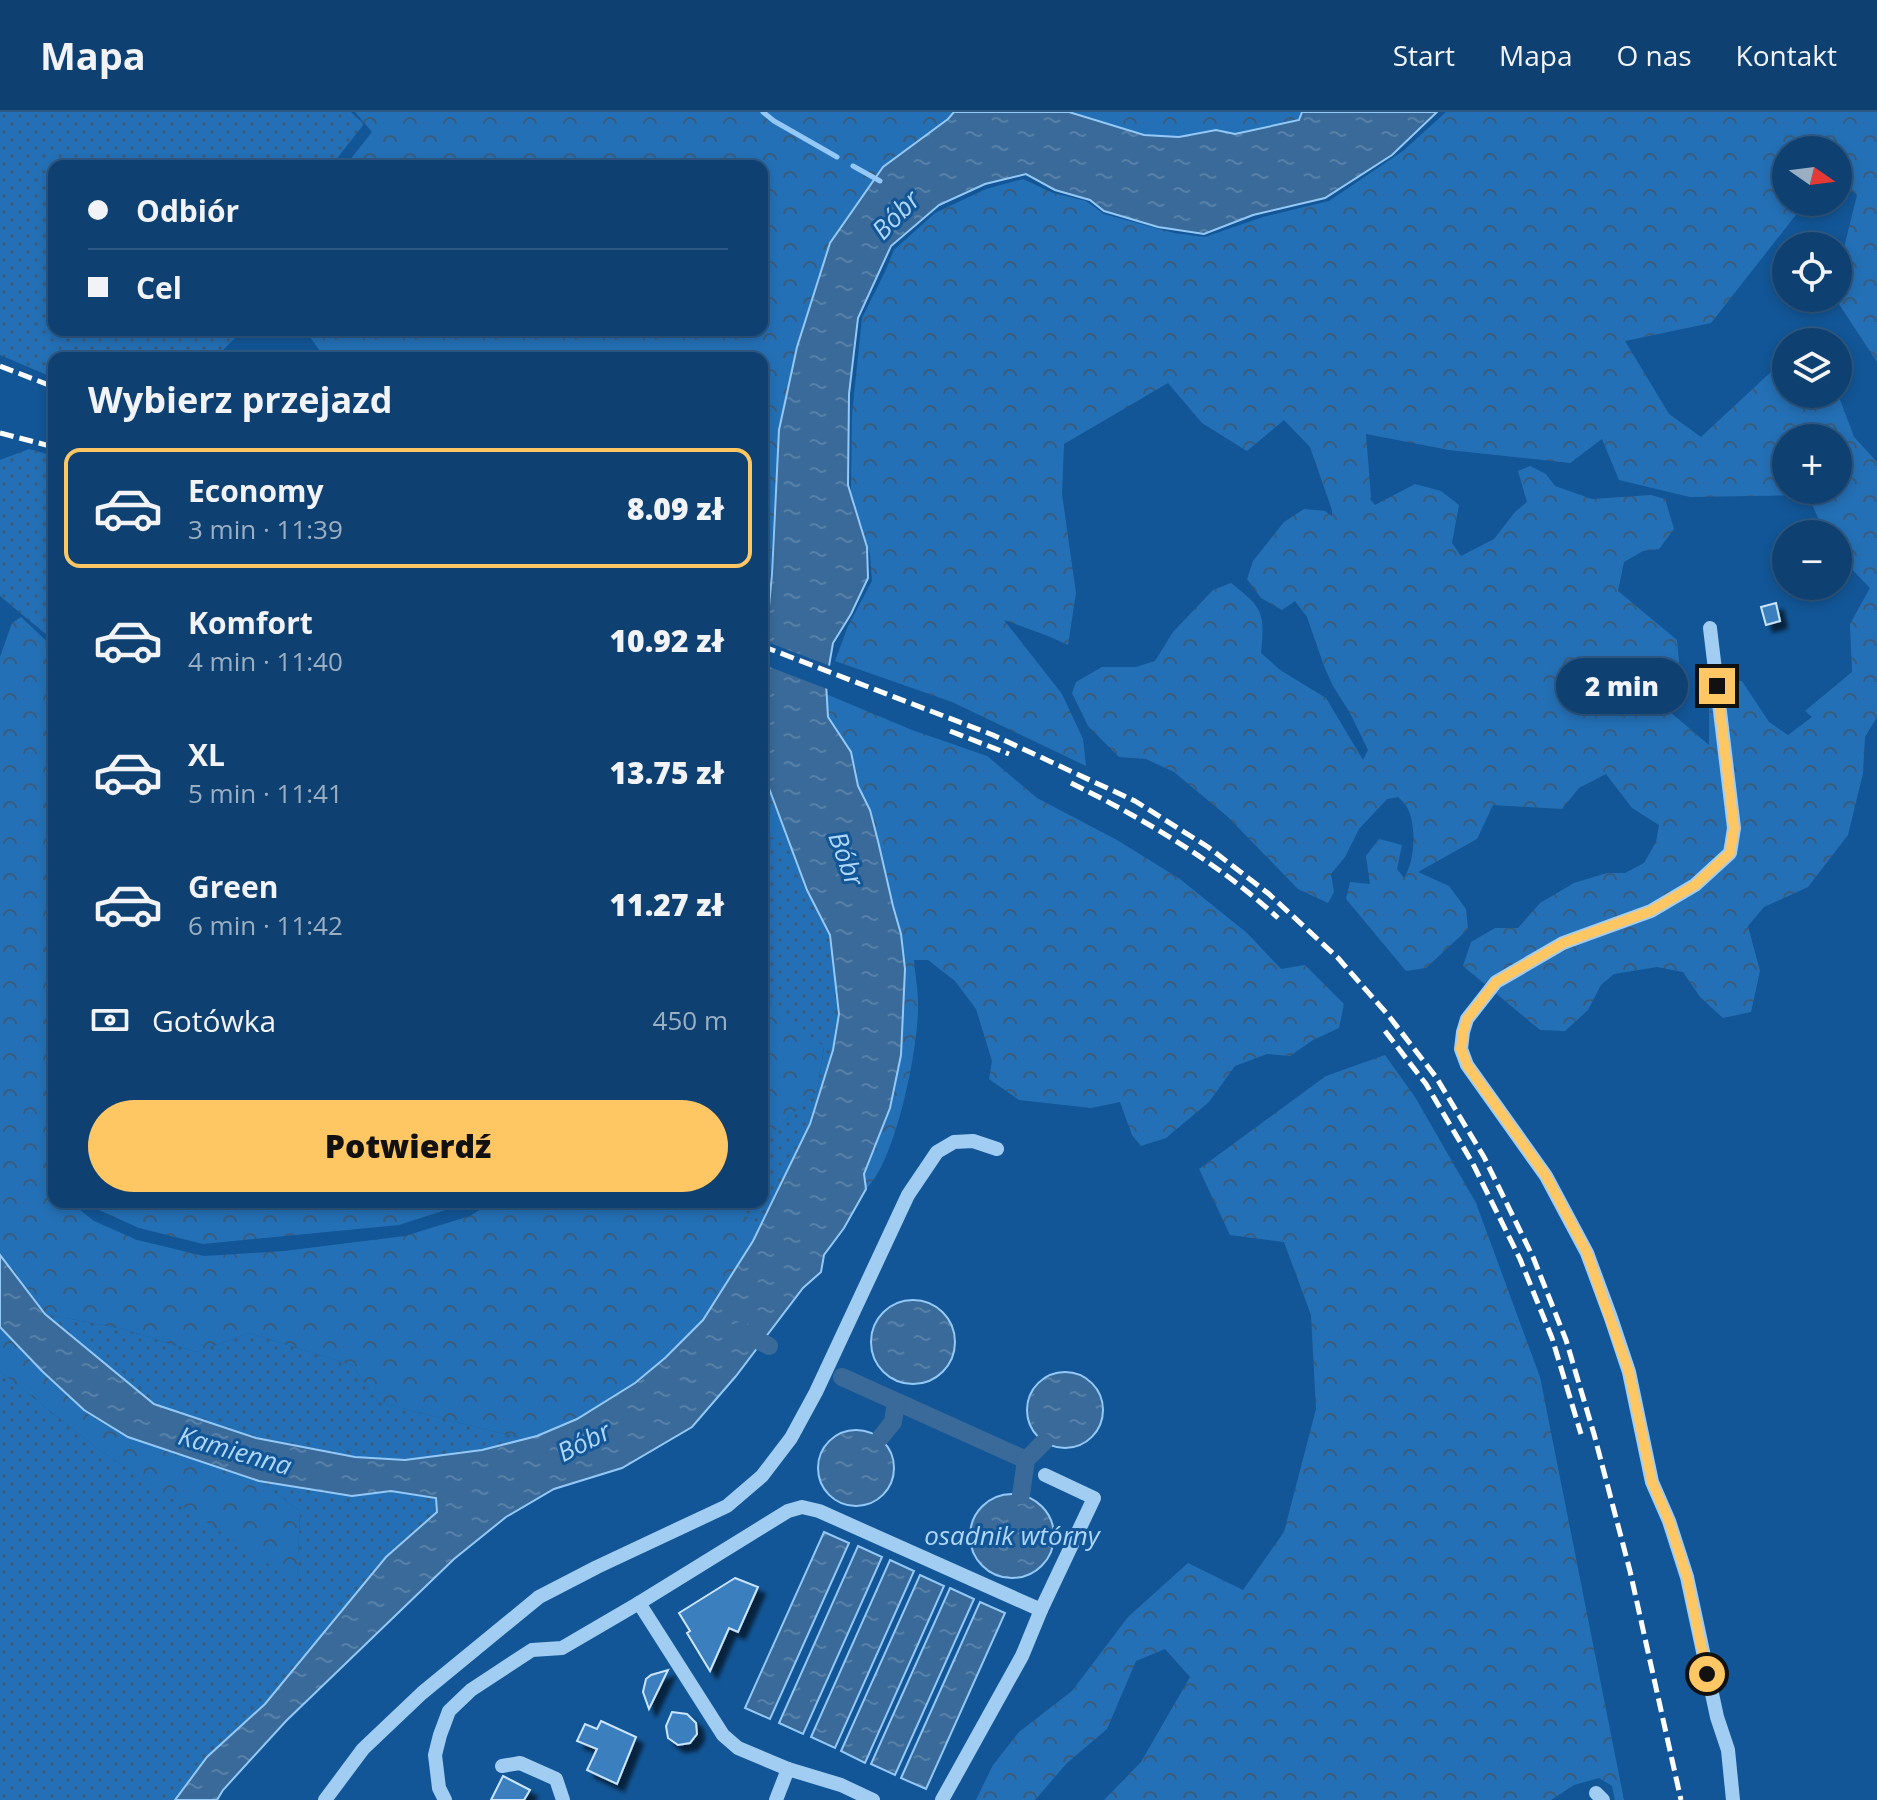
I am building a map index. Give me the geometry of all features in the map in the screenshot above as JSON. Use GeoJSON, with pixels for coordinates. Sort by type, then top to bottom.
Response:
{"type":"FeatureCollection","features":[{"type":"Feature","properties":{"kind":"lane"},"geometry":{"type":"LineString","coordinates":[[1710,628],[1734,828],[1730,853],[1695,885],[1651,911],[1563,943],[1496,982],[1467,1019],[1461,1049],[1467,1065],[1546,1176],[1587,1253],[1611,1318],[1629,1372],[1652,1482],[1669,1521],[1687,1577],[1717,1717],[1728,1750],[1733,1800]]}},
{"type":"Feature","properties":{"kind":"lane"},"geometry":{"type":"LineString","coordinates":[[325,1800],[363,1749],[422,1693],[539,1597],[727,1506],[762,1476],[791,1438],[816,1392],[908,1195],[937,1152],[954,1142],[973,1141],[997,1149]]}},
{"type":"Feature","properties":{"kind":"lane"},"geometry":{"type":"LineString","coordinates":[[942,1800],[1022,1656],[1094,1498],[1045,1475]]}},
{"type":"Feature","properties":{"kind":"lane"},"geometry":{"type":"LineString","coordinates":[[445,1800],[439,1788],[435,1755],[449,1711],[471,1690],[532,1650],[562,1648],[788,1511],[802,1507],[819,1511],[1041,1610]]}},
{"type":"Feature","properties":{"kind":"lane"},"geometry":{"type":"LineString","coordinates":[[639,1603],[723,1735],[738,1748],[788,1769],[841,1785],[873,1800]]}},
{"type":"Feature","properties":{"kind":"lane"},"geometry":{"type":"LineString","coordinates":[[502,1766],[520,1763],[556,1779],[563,1800]]}},
{"type":"Feature","properties":{"kind":"lane"},"geometry":{"type":"LineString","coordinates":[[776,1800],[788,1769]]}},
{"type":"Feature","properties":{"kind":"green space"},"geometry":{"type":"Polygon","coordinates":[[[0,112],[351,112],[364,124],[336,160],[48,160],[48,336],[237,336],[221,352],[48,352],[48,375],[0,355],[0,112]]]}},
{"type":"Feature","properties":{"kind":"green space"},"geometry":{"type":"Polygon","coordinates":[[[355,112],[954,112],[830,243],[797,347],[779,430],[768,612],[768,352],[321,352],[309,336],[768,336],[768,160],[350,160],[372,132],[355,112]]]}},
{"type":"Feature","properties":{"kind":"green space"},"geometry":{"type":"Polygon","coordinates":[[[1069,112],[1302,112],[1299,120],[1235,134],[1216,130],[1179,137],[1144,135],[1069,112]]]}},
{"type":"Feature","properties":{"kind":"green space"},"geometry":{"type":"Polygon","coordinates":[[[1446,112],[1877,112],[1877,362],[1844,312],[1852,312],[1852,232],[1848,232],[1857,195],[1852,191],[1852,136],[1772,136],[1772,216],[1795,216],[1782,232],[1772,232],[1772,245],[1711,323],[1625,341],[1669,414],[1701,437],[1772,371],[1772,408],[1843,408],[1849,424],[1772,424],[1772,496],[1690,497],[1619,480],[1602,439],[1570,463],[1449,450],[1366,434],[1370,499],[1375,505],[1415,484],[1441,491],[1459,505],[1452,543],[1461,556],[1494,539],[1527,502],[1518,471],[1530,466],[1546,474],[1555,486],[1592,499],[1651,495],[1665,499],[1674,529],[1659,549],[1643,551],[1624,562],[1618,591],[1677,640],[1680,673],[1666,689],[1662,705],[1709,745],[1709,677],[1742,681],[1769,722],[1788,735],[1812,717],[1805,711],[1852,672],[1850,624],[1870,588],[1852,569],[1852,520],[1819,520],[1812,504],[1852,504],[1852,432],[1877,462],[1877,717],[1865,737],[1863,773],[1848,835],[1808,887],[1764,907],[1748,926],[1760,971],[1751,1012],[1723,1018],[1700,997],[1683,972],[1657,967],[1614,974],[1601,985],[1588,1010],[1565,1031],[1540,1030],[1463,966],[1471,942],[1495,928],[1518,928],[1540,903],[1574,883],[1607,873],[1625,873],[1644,863],[1656,842],[1659,825],[1632,808],[1606,774],[1579,788],[1562,809],[1493,805],[1477,839],[1418,872],[1449,886],[1466,909],[1468,929],[1426,968],[1406,971],[1346,899],[1350,882],[1370,884],[1366,856],[1379,839],[1402,845],[1397,869],[1404,878],[1408,871],[1412,853],[1412,824],[1407,807],[1398,797],[1387,799],[1359,829],[1345,857],[1331,874],[1334,892],[1328,903],[1298,889],[1228,817],[1174,772],[1146,759],[1119,757],[1088,726],[1072,693],[1076,682],[1102,667],[1136,667],[1155,661],[1173,632],[1213,590],[1231,583],[1260,612],[1261,653],[1280,670],[1326,698],[1363,760],[1368,750],[1333,686],[1307,617],[1295,601],[1282,610],[1261,598],[1247,579],[1253,561],[1284,522],[1304,509],[1325,511],[1332,516],[1310,447],[1284,420],[1247,451],[1202,423],[1168,383],[1064,444],[1062,494],[1076,593],[1068,645],[1004,620],[1062,694],[1083,739],[1086,766],[952,702],[835,661],[848,626],[872,581],[870,554],[851,491],[852,414],[862,318],[894,250],[935,213],[986,189],[1023,179],[1053,193],[1086,201],[1104,214],[1174,233],[1205,237],[1263,217],[1329,201],[1403,151],[1446,112]]]}},
{"type":"Feature","properties":{"kind":"green space"},"geometry":{"type":"Polygon","coordinates":[[[29,449],[48,454],[48,636],[0,596],[0,460],[29,449]]]}},
{"type":"Feature","properties":{"kind":"green space"},"geometry":{"type":"Polygon","coordinates":[[[21,617],[48,642],[48,1208],[78,1208],[94,1221],[137,1240],[204,1256],[284,1251],[405,1236],[470,1216],[483,1208],[737,1208],[735,1214],[754,1219],[753,1241],[703,1320],[665,1358],[635,1383],[577,1419],[524,1439],[378,1402],[352,1365],[249,1333],[196,1352],[123,1329],[45,1314],[0,1255],[0,657],[12,623],[21,617]]]}},
{"type":"Feature","properties":{"kind":"green space"},"geometry":{"type":"Polygon","coordinates":[[[826,694],[912,730],[987,756],[1037,798],[1117,840],[1180,879],[1247,933],[1281,969],[1305,965],[1344,1004],[1339,1028],[1313,1040],[1290,1056],[1267,1054],[1235,1066],[1209,1102],[1166,1138],[1141,1146],[1132,1135],[1120,1102],[1091,1108],[1019,1100],[989,1079],[992,1061],[976,1009],[955,981],[928,960],[914,960],[918,1004],[910,1074],[887,1154],[866,1189],[864,1174],[890,1108],[901,1055],[905,969],[901,934],[870,810],[858,786],[851,752],[828,717],[826,694]]]}},
{"type":"Feature","properties":{"kind":"green space"},"geometry":{"type":"Polygon","coordinates":[[[768,785],[786,833],[768,841],[768,785]]]}},
{"type":"Feature","properties":{"kind":"green space"},"geometry":{"type":"Polygon","coordinates":[[[786,833],[807,890],[830,935],[839,1014],[833,1050],[810,1124],[753,1241],[753,1219],[734,1214],[736,1208],[768,1208],[768,1136],[817,1091],[824,1048],[768,1002],[768,841],[786,833]]]}},
{"type":"Feature","properties":{"kind":"green space"},"geometry":{"type":"Polygon","coordinates":[[[768,1002],[824,1047],[817,1091],[768,1136],[768,1002]]]}},
{"type":"Feature","properties":{"kind":"green space"},"geometry":{"type":"Polygon","coordinates":[[[1385,1055],[1415,1097],[1476,1203],[1540,1377],[1624,1800],[1615,1800],[1612,1786],[1599,1778],[1574,1785],[1551,1800],[1104,1800],[1141,1762],[1190,1677],[1165,1649],[1136,1661],[1107,1729],[1067,1763],[1035,1800],[976,1800],[993,1765],[1019,1732],[1072,1691],[1128,1617],[1188,1563],[1243,1590],[1284,1532],[1316,1409],[1311,1315],[1284,1242],[1230,1235],[1199,1169],[1326,1076],[1385,1055]]]}},
{"type":"Feature","properties":{"kind":"green space"},"geometry":{"type":"Polygon","coordinates":[[[94,1208],[452,1208],[399,1225],[203,1244],[139,1228],[94,1208]]]}},
{"type":"Feature","properties":{"kind":"green space"},"geometry":{"type":"Polygon","coordinates":[[[45,1314],[123,1329],[196,1352],[249,1333],[352,1365],[378,1402],[524,1439],[482,1450],[405,1460],[355,1457],[256,1438],[155,1404],[45,1314]]]}},
{"type":"Feature","properties":{"kind":"green space"},"geometry":{"type":"Polygon","coordinates":[[[0,1327],[84,1410],[128,1437],[259,1481],[300,1511],[297,1583],[98,1449],[0,1371],[0,1327]]]}},
{"type":"Feature","properties":{"kind":"green space"},"geometry":{"type":"Polygon","coordinates":[[[0,1371],[98,1449],[297,1582],[300,1511],[259,1481],[352,1496],[391,1491],[436,1498],[437,1512],[386,1557],[265,1704],[207,1757],[175,1800],[0,1800],[0,1371]]]}},
{"type":"Feature","properties":{"kind":"water"},"geometry":{"type":"Polygon","coordinates":[[[954,112],[1069,112],[1144,135],[1179,137],[1216,130],[1235,134],[1299,120],[1302,112],[1437,112],[1392,155],[1325,198],[1253,215],[1204,234],[1158,227],[1104,211],[1090,200],[1055,190],[1026,174],[985,184],[939,205],[891,246],[858,318],[849,394],[848,485],[867,547],[868,578],[833,643],[826,683],[828,717],[851,752],[858,786],[870,810],[901,934],[905,969],[901,1055],[890,1108],[864,1174],[866,1189],[824,1255],[821,1272],[803,1288],[736,1376],[692,1427],[622,1468],[554,1489],[506,1517],[454,1559],[286,1721],[217,1800],[175,1800],[207,1757],[265,1704],[386,1557],[437,1512],[436,1498],[391,1491],[352,1496],[259,1481],[128,1437],[84,1410],[0,1327],[0,1255],[45,1314],[154,1404],[256,1438],[355,1457],[405,1460],[482,1450],[537,1436],[577,1419],[635,1383],[703,1320],[753,1241],[810,1124],[833,1050],[839,1014],[830,935],[807,890],[768,785],[768,617],[779,430],[797,347],[830,243],[883,167],[954,112]]]}},
{"type":"Feature","properties":{"kind":"water"},"geometry":{"type":"Polygon","coordinates":[[[913,1300],[929,1303],[943,1312],[952,1326],[955,1342],[952,1358],[943,1372],[929,1381],[913,1384],[897,1381],[883,1372],[874,1358],[871,1342],[874,1326],[883,1312],[897,1303],[913,1300]]]}},
{"type":"Feature","properties":{"kind":"water","name":"osadnik wtórny"},"geometry":{"type":"Polygon","coordinates":[[[1058,1372],[1072,1372],[1086,1378],[1097,1389],[1103,1410],[1100,1425],[1092,1437],[1072,1448],[1058,1448],[1044,1442],[1033,1431],[1027,1417],[1027,1403],[1033,1389],[1044,1378],[1058,1372]]]}},
{"type":"Feature","properties":{"kind":"water","name":"osadnik wtórny"},"geometry":{"type":"Polygon","coordinates":[[[849,1430],[863,1430],[877,1436],[888,1447],[894,1468],[891,1483],[883,1495],[863,1506],[849,1506],[835,1500],[824,1489],[818,1475],[818,1461],[824,1447],[835,1436],[849,1430]]]}},
{"type":"Feature","properties":{"kind":"water","name":"osadnik wtórny"},"geometry":{"type":"Polygon","coordinates":[[[1012,1494],[1028,1497],[1042,1506],[1051,1520],[1054,1536],[1051,1552],[1042,1566],[1028,1575],[1012,1578],[996,1575],[982,1566],[973,1552],[970,1536],[973,1520],[982,1506],[996,1497],[1012,1494]]]}},
{"type":"Feature","properties":{"kind":"water"},"geometry":{"type":"Polygon","coordinates":[[[824,1532],[849,1543],[770,1719],[745,1708],[824,1532]]]}},
{"type":"Feature","properties":{"kind":"water"},"geometry":{"type":"Polygon","coordinates":[[[858,1546],[882,1557],[803,1734],[779,1723],[858,1546]]]}},
{"type":"Feature","properties":{"kind":"water"},"geometry":{"type":"Polygon","coordinates":[[[890,1560],[914,1571],[835,1748],[811,1737],[890,1560]]]}},
{"type":"Feature","properties":{"kind":"water"},"geometry":{"type":"Polygon","coordinates":[[[920,1575],[944,1586],[865,1763],[841,1751],[920,1575]]]}},
{"type":"Feature","properties":{"kind":"water"},"geometry":{"type":"Polygon","coordinates":[[[950,1588],[974,1599],[895,1775],[871,1764],[950,1588]]]}},
{"type":"Feature","properties":{"kind":"water"},"geometry":{"type":"Polygon","coordinates":[[[980,1602],[1005,1613],[926,1789],[901,1778],[980,1602]]]}},
{"type":"Feature","properties":{"kind":"pier"},"geometry":{"type":"Polygon","coordinates":[[[768,642],[833,667],[830,690],[768,666],[768,642]]]}},
{"type":"Feature","properties":{"kind":"building"},"geometry":{"type":"Polygon","coordinates":[[[1776,603],[1780,621],[1766,625],[1761,607],[1776,603]]]}},
{"type":"Feature","properties":{"kind":"building"},"geometry":{"type":"Polygon","coordinates":[[[735,1578],[758,1587],[738,1632],[729,1628],[710,1671],[679,1613],[735,1578]]]}},
{"type":"Feature","properties":{"kind":"building"},"geometry":{"type":"Polygon","coordinates":[[[668,1670],[649,1709],[643,1692],[646,1679],[668,1670]]]}},
{"type":"Feature","properties":{"kind":"building"},"geometry":{"type":"Polygon","coordinates":[[[672,1712],[687,1714],[696,1723],[697,1734],[690,1743],[678,1745],[668,1738],[666,1726],[672,1712]]]}},
{"type":"Feature","properties":{"kind":"building"},"geometry":{"type":"Polygon","coordinates":[[[601,1721],[636,1737],[617,1784],[587,1770],[597,1749],[577,1741],[585,1724],[597,1729],[601,1721]]]}},
{"type":"Feature","properties":{"kind":"building"},"geometry":{"type":"Polygon","coordinates":[[[503,1776],[530,1790],[524,1800],[491,1800],[503,1776]]]}},
{"type":"Feature","properties":{"kind":"waterway"},"geometry":{"type":"LineString","coordinates":[[763,112],[837,157]]}},
{"type":"Feature","properties":{"kind":"waterway"},"geometry":{"type":"LineString","coordinates":[[853,166],[880,181]]}},
{"type":"Feature","properties":{"kind":"waterway"},"geometry":{"type":"LineString","coordinates":[[740,1331],[769,1346]]}},
{"type":"Feature","properties":{"kind":"waterway"},"geometry":{"type":"LineString","coordinates":[[842,1377],[1026,1460]]}},
{"type":"Feature","properties":{"kind":"waterway"},"geometry":{"type":"LineString","coordinates":[[881,1437],[893,1422],[896,1402]]}},
{"type":"Feature","properties":{"kind":"waterway"},"geometry":{"type":"LineString","coordinates":[[1021,1495],[1026,1460],[1044,1442]]}},
{"type":"Feature","properties":{"kind":"railway"},"geometry":{"type":"LineString","coordinates":[[0,366],[48,385]]}},
{"type":"Feature","properties":{"kind":"railway"},"geometry":{"type":"LineString","coordinates":[[0,433],[48,445]]}},
{"type":"Feature","properties":{"kind":"railway"},"geometry":{"type":"LineString","coordinates":[[768,648],[993,735],[1135,801],[1208,847],[1269,894],[1338,958],[1388,1015],[1436,1077],[1484,1157],[1533,1257],[1566,1340],[1630,1571],[1681,1800]]}},
{"type":"Feature","properties":{"kind":"railway"},"geometry":{"type":"LineString","coordinates":[[950,731],[1009,754]]}},
{"type":"Feature","properties":{"kind":"railway"},"geometry":{"type":"LineString","coordinates":[[1071,783],[1179,843],[1230,878],[1278,918]]}},
{"type":"Feature","properties":{"kind":"railway"},"geometry":{"type":"LineString","coordinates":[[1385,1031],[1426,1084],[1472,1162],[1520,1259],[1552,1338],[1581,1434]]}},
{"type":"Feature","properties":{"kind":"route"},"geometry":{"type":"LineString","coordinates":[[1707,1674],[1687,1577],[1669,1521],[1652,1482],[1629,1372],[1587,1253],[1546,1176],[1467,1065],[1461,1049],[1467,1019],[1496,982],[1563,943],[1651,911],[1695,885],[1730,853],[1734,828],[1717,686]]}},
{"type":"Feature","properties":{"kind":"water label","name":"Bóbr"},"geometry":{"type":"Point","coordinates":[896,215]}},
{"type":"Feature","properties":{"kind":"water label","name":"Bóbr"},"geometry":{"type":"Point","coordinates":[846,859]}},
{"type":"Feature","properties":{"kind":"water label","name":"Bóbr"},"geometry":{"type":"Point","coordinates":[584,1442]}},
{"type":"Feature","properties":{"kind":"water label","name":"Kamienna"},"geometry":{"type":"Point","coordinates":[235,1451]}}]}
